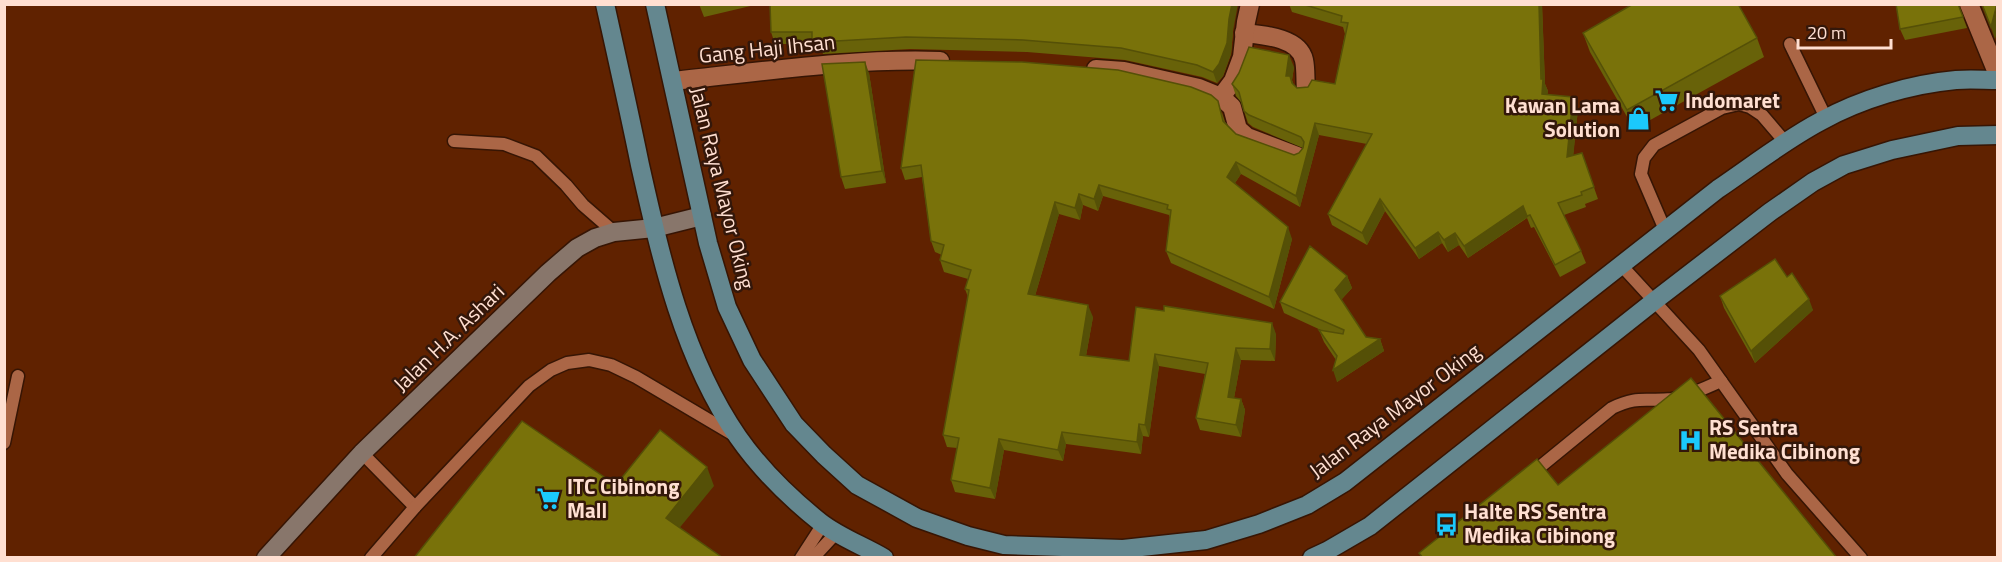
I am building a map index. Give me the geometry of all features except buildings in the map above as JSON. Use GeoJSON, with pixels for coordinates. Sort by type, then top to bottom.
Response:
{"type":"FeatureCollection","features":[{"type":"Feature","properties":{"kind":"main road"},"geometry":{"type":"LineString","coordinates":[[605,4],[654,228],[674,300],[713,393],[738,437],[767,473],[830,528],[884,558]]}},
{"type":"Feature","properties":{"kind":"main road","name":"Jalan Raya Mayor Oking"},"geometry":{"type":"LineString","coordinates":[[655,4],[702,216],[727,307],[752,360],[794,424],[857,484],[917,518],[968,536],[1015,546],[1123,549],[1206,540],[1259,524],[1307,505],[1345,482],[1718,189],[1826,118],[1851,107],[1928,84],[1998,78]]}},
{"type":"Feature","properties":{"kind":"main road"},"geometry":{"type":"LineString","coordinates":[[1323,555],[1370,526],[1653,302],[1814,182],[1844,165],[1892,150],[1958,136],[1998,135]]}},
{"type":"Feature","properties":{"kind":"street"},"geometry":{"type":"LineString","coordinates":[[1221,97],[1233,81],[1242,57],[1250,4]]}},
{"type":"Feature","properties":{"kind":"street"},"geometry":{"type":"LineString","coordinates":[[1969,4],[1998,78]]}},
{"type":"Feature","properties":{"kind":"street"},"geometry":{"type":"LineString","coordinates":[[1244,33],[1271,37],[1292,44],[1304,57],[1306,89]]}},
{"type":"Feature","properties":{"kind":"street","name":"Gang Haji Ihsan"},"geometry":{"type":"LineString","coordinates":[[673,81],[834,64],[910,60],[957,61]]}},
{"type":"Feature","properties":{"kind":"street"},"geometry":{"type":"LineString","coordinates":[[1081,68],[1124,71],[1199,88],[1221,97],[1232,107],[1238,129],[1247,137],[1297,156]]}},
{"type":"Feature","properties":{"kind":"street","name":"Jalan H.A. Ashari"},"geometry":{"type":"LineString","coordinates":[[266,558],[362,453],[548,273],[578,248],[595,238],[614,232],[654,228],[702,216]]}},
{"type":"Feature","properties":{"kind":"lane"},"geometry":{"type":"LineString","coordinates":[[1790,44],[1826,118]]}},
{"type":"Feature","properties":{"kind":"lane"},"geometry":{"type":"LineString","coordinates":[[1665,230],[1641,174],[1644,158],[1654,145],[1722,108],[1739,104],[1750,107],[1761,115],[1786,143]]}},
{"type":"Feature","properties":{"kind":"lane"},"geometry":{"type":"LineString","coordinates":[[454,141],[504,144],[536,156],[583,205],[614,232]]}},
{"type":"Feature","properties":{"kind":"lane"},"geometry":{"type":"LineString","coordinates":[[1621,265],[1698,350],[1787,474],[1861,558]]}},
{"type":"Feature","properties":{"kind":"lane"},"geometry":{"type":"LineString","coordinates":[[371,558],[415,507],[529,386],[551,370],[567,363],[590,360],[610,365],[636,377],[738,437]]}},
{"type":"Feature","properties":{"kind":"lane"},"geometry":{"type":"LineString","coordinates":[[4,443],[18,376]]}},
{"type":"Feature","properties":{"kind":"lane"},"geometry":{"type":"LineString","coordinates":[[1521,483],[1612,408],[1626,400],[1674,398],[1721,381]]}},
{"type":"Feature","properties":{"kind":"lane"},"geometry":{"type":"LineString","coordinates":[[362,453],[415,507]]}},
{"type":"Feature","properties":{"kind":"lane"},"geometry":{"type":"LineString","coordinates":[[801,558],[830,528]]}},
{"type":"Feature","properties":{"kind":"lane"},"geometry":{"type":"LineString","coordinates":[[813,558],[830,528]]}},
{"type":"Feature","properties":{"kind":"place","name":"Indomaret"},"geometry":{"type":"Point","coordinates":[1667,101]}},
{"type":"Feature","properties":{"kind":"place","name":"Kawan Lama Solution"},"geometry":{"type":"Point","coordinates":[1638,118]}},
{"type":"Feature","properties":{"kind":"place","name":"RS Sentra Medika Cibinong"},"geometry":{"type":"Point","coordinates":[1691,440]}},
{"type":"Feature","properties":{"kind":"place","name":"ITC Cibinong Mall"},"geometry":{"type":"Point","coordinates":[549,499]}},
{"type":"Feature","properties":{"kind":"place","name":"Halte RS Sentra Medika Cibinong"},"geometry":{"type":"Point","coordinates":[1446,524]}}]}
